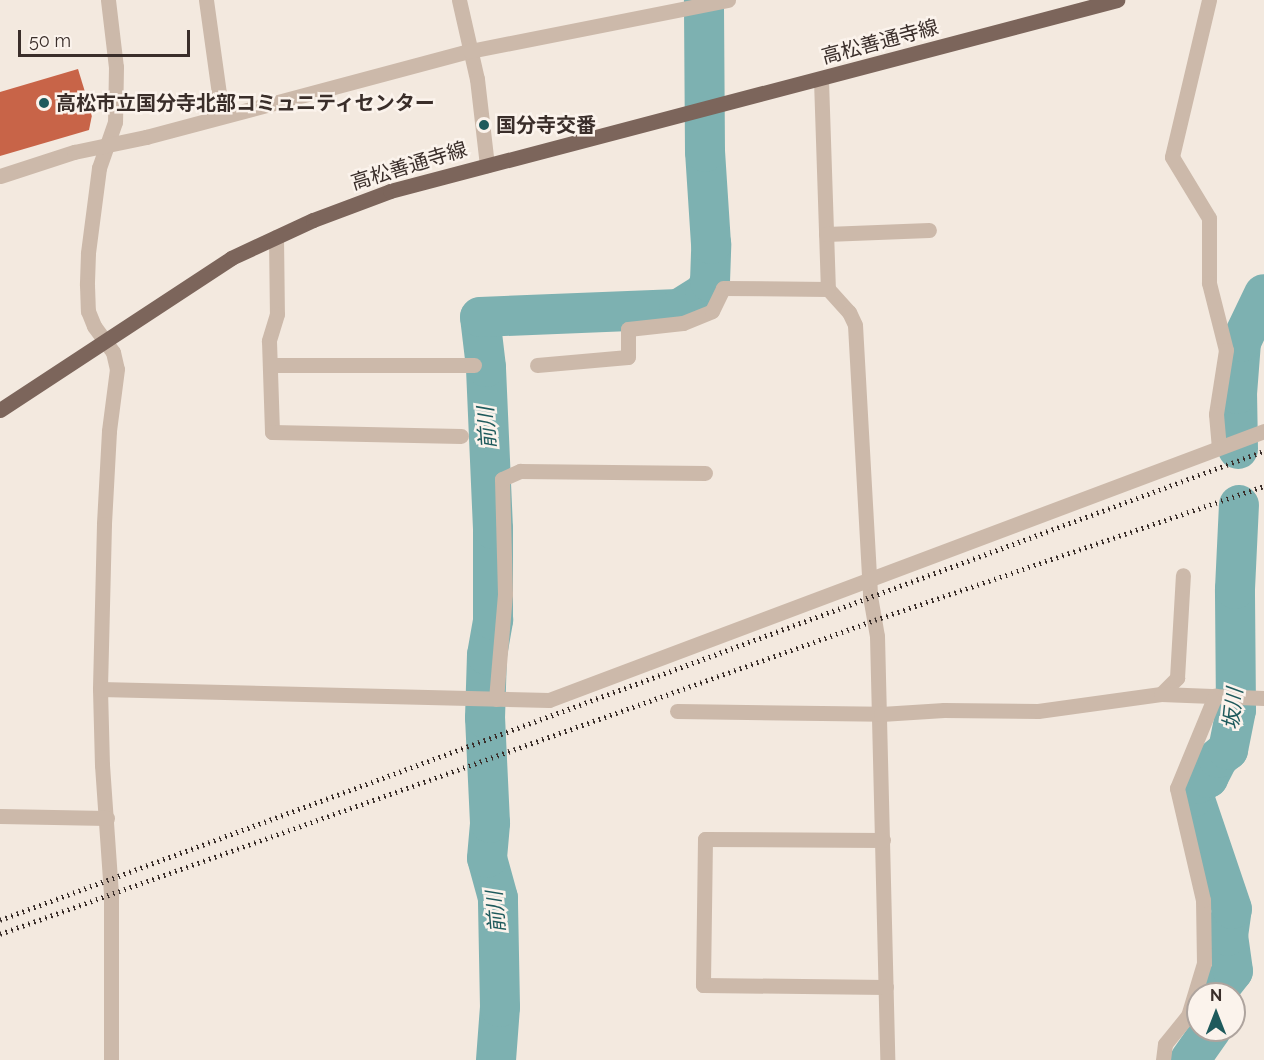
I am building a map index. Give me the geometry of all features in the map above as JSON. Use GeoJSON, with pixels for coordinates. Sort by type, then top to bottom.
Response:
{"type":"FeatureCollection","features":[{"type":"Feature","properties":{"kind":"main road","name":"高松善通寺線"},"geometry":{"type":"LineString","coordinates":[[0,410],[231,258],[313,220],[390,191],[821,80],[1117,0]]}},
{"type":"Feature","properties":{"kind":"street"},"geometry":{"type":"LineString","coordinates":[[108,0],[116,67],[115,122],[99,168],[88,253],[87,285],[88,311],[94,326],[113,352],[117,369],[110,430],[104,524],[100,689],[102,765],[111,895],[111,1060]]}},
{"type":"Feature","properties":{"kind":"street"},"geometry":{"type":"LineString","coordinates":[[206,0],[222,115]]}},
{"type":"Feature","properties":{"kind":"street"},"geometry":{"type":"LineString","coordinates":[[459,0],[477,79],[487,165]]}},
{"type":"Feature","properties":{"kind":"street"},"geometry":{"type":"LineString","coordinates":[[0,176],[74,152],[147,137],[222,115],[344,86],[470,51],[728,0]]}},
{"type":"Feature","properties":{"kind":"street"},"geometry":{"type":"LineString","coordinates":[[1209,0],[1172,157],[1209,218],[1209,283],[1226,350],[1216,414],[1219,447]]}},
{"type":"Feature","properties":{"kind":"street"},"geometry":{"type":"LineString","coordinates":[[821,80],[828,289],[849,312],[855,325],[870,579],[877,636],[887,1060]]}},
{"type":"Feature","properties":{"kind":"street"},"geometry":{"type":"LineString","coordinates":[[826,234],[929,230]]}},
{"type":"Feature","properties":{"kind":"street"},"geometry":{"type":"LineString","coordinates":[[276,237],[277,314],[269,341],[272,432],[460,436]]}},
{"type":"Feature","properties":{"kind":"street"},"geometry":{"type":"LineString","coordinates":[[537,365],[628,357],[628,329],[683,323],[712,311],[723,288],[828,289]]}},
{"type":"Feature","properties":{"kind":"street"},"geometry":{"type":"LineString","coordinates":[[270,365],[474,365]]}},
{"type":"Feature","properties":{"kind":"street"},"geometry":{"type":"LineString","coordinates":[[100,689],[549,700],[1264,431]]}},
{"type":"Feature","properties":{"kind":"street"},"geometry":{"type":"LineString","coordinates":[[496,699],[504,594],[502,479],[520,471],[705,473]]}},
{"type":"Feature","properties":{"kind":"street"},"geometry":{"type":"LineString","coordinates":[[1161,694],[1177,678],[1183,575]]}},
{"type":"Feature","properties":{"kind":"street"},"geometry":{"type":"LineString","coordinates":[[678,711],[880,714],[944,710],[1038,711],[1161,694],[1264,698]]}},
{"type":"Feature","properties":{"kind":"street"},"geometry":{"type":"LineString","coordinates":[[1163,1060],[1165,1044],[1188,1016],[1204,963],[1203,900],[1177,788],[1228,697]]}},
{"type":"Feature","properties":{"kind":"street"},"geometry":{"type":"LineString","coordinates":[[0,816],[107,818]]}},
{"type":"Feature","properties":{"kind":"street"},"geometry":{"type":"LineString","coordinates":[[883,840],[705,839],[704,985],[886,987]]}},
{"type":"Feature","properties":{"kind":"building","name":"高松市立国分寺北部コミュニティセンター"},"geometry":{"type":"Polygon","coordinates":[[[78,69],[92,115],[89,130],[0,156],[0,92],[78,69]]]}},
{"type":"Feature","properties":{"kind":"waterway","name":"前川"},"geometry":{"type":"LineString","coordinates":[[496,1060],[500,1007],[498,898],[487,858],[490,823],[485,718],[487,655],[493,620],[493,529],[486,367],[480,317],[679,309],[705,293],[710,282],[711,244],[705,152],[704,0]]}},
{"type":"Feature","properties":{"kind":"waterway","name":"坂川"},"geometry":{"type":"LineString","coordinates":[[1238,449],[1237,394],[1241,342],[1264,294]]}},
{"type":"Feature","properties":{"kind":"waterway","name":"坂川"},"geometry":{"type":"LineString","coordinates":[[1224,982],[1233,971],[1228,936],[1232,909],[1194,797],[1197,784],[1208,778],[1218,758],[1228,750],[1236,710],[1235,589],[1239,505]]}},
{"type":"Feature","properties":{"kind":"waterway","name":"坂川"},"geometry":{"type":"LineString","coordinates":[[1190,1060],[1203,1042]]}},
{"type":"Feature","properties":{"kind":"railway"},"geometry":{"type":"LineString","coordinates":[[0,920],[1264,451]]}},
{"type":"Feature","properties":{"kind":"railway"},"geometry":{"type":"LineString","coordinates":[[0,934],[875,620],[1264,486]]}},
{"type":"Feature","properties":{"kind":"place","name":"高松市立国分寺北部コミュニティセンター"},"geometry":{"type":"Point","coordinates":[44,103]}},
{"type":"Feature","properties":{"kind":"place","name":"国分寺交番"},"geometry":{"type":"Point","coordinates":[484,125]}}]}
